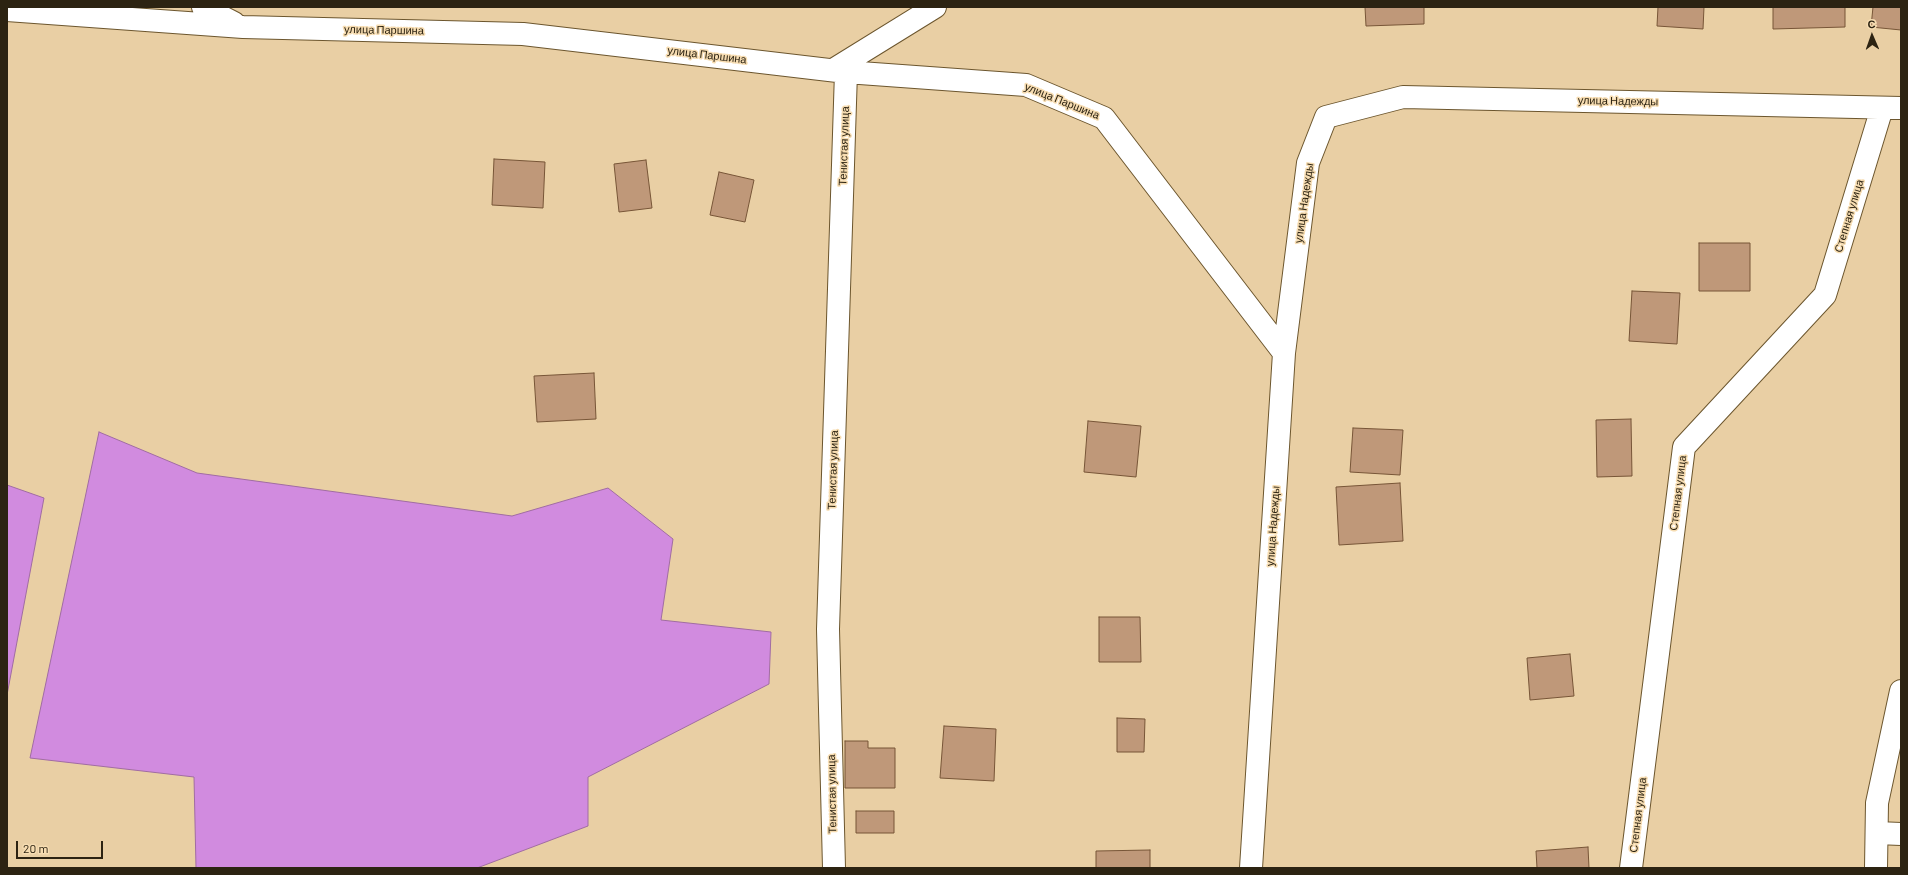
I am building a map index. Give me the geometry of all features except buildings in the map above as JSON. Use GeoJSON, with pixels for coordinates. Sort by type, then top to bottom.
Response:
{"type":"FeatureCollection","features":[{"type":"Feature","properties":{"kind":"street"},"geometry":{"type":"LineString","coordinates":[[203,7],[243,27]]}},
{"type":"Feature","properties":{"kind":"street"},"geometry":{"type":"LineString","coordinates":[[840,71],[936,7]]}},
{"type":"Feature","properties":{"kind":"street","name":"улица Паршина"},"geometry":{"type":"LineString","coordinates":[[7,10],[243,27],[523,34],[840,71],[1026,85],[1104,118],[1284,352]]}},
{"type":"Feature","properties":{"kind":"street","name":"Тенистая улица"},"geometry":{"type":"LineString","coordinates":[[834,868],[828,629],[840,71]]}},
{"type":"Feature","properties":{"kind":"street","name":"улица Надежды"},"geometry":{"type":"LineString","coordinates":[[1251,868],[1284,352],[1308,163],[1326,117],[1403,97],[1892,108]]}},
{"type":"Feature","properties":{"kind":"street","name":"Степная улица"},"geometry":{"type":"LineString","coordinates":[[1631,868],[1684,447],[1825,295],[1892,108]]}},
{"type":"Feature","properties":{"kind":"street"},"geometry":{"type":"LineString","coordinates":[[1876,868],[1877,804],[1901,691]]}},
{"type":"Feature","properties":{"kind":"street"},"geometry":{"type":"LineString","coordinates":[[1877,833],[1901,834]]}},
{"type":"Feature","properties":{"kind":"shaded area"},"geometry":{"type":"Polygon","coordinates":[[[99,432],[197,473],[512,516],[608,488],[673,539],[661,620],[771,632],[769,684],[588,777],[588,826],[477,868],[196,868],[194,777],[30,758],[99,432]]]}},
{"type":"Feature","properties":{"kind":"shaded area"},"geometry":{"type":"Polygon","coordinates":[[[7,485],[44,498],[7,695],[7,485]]]}}]}
